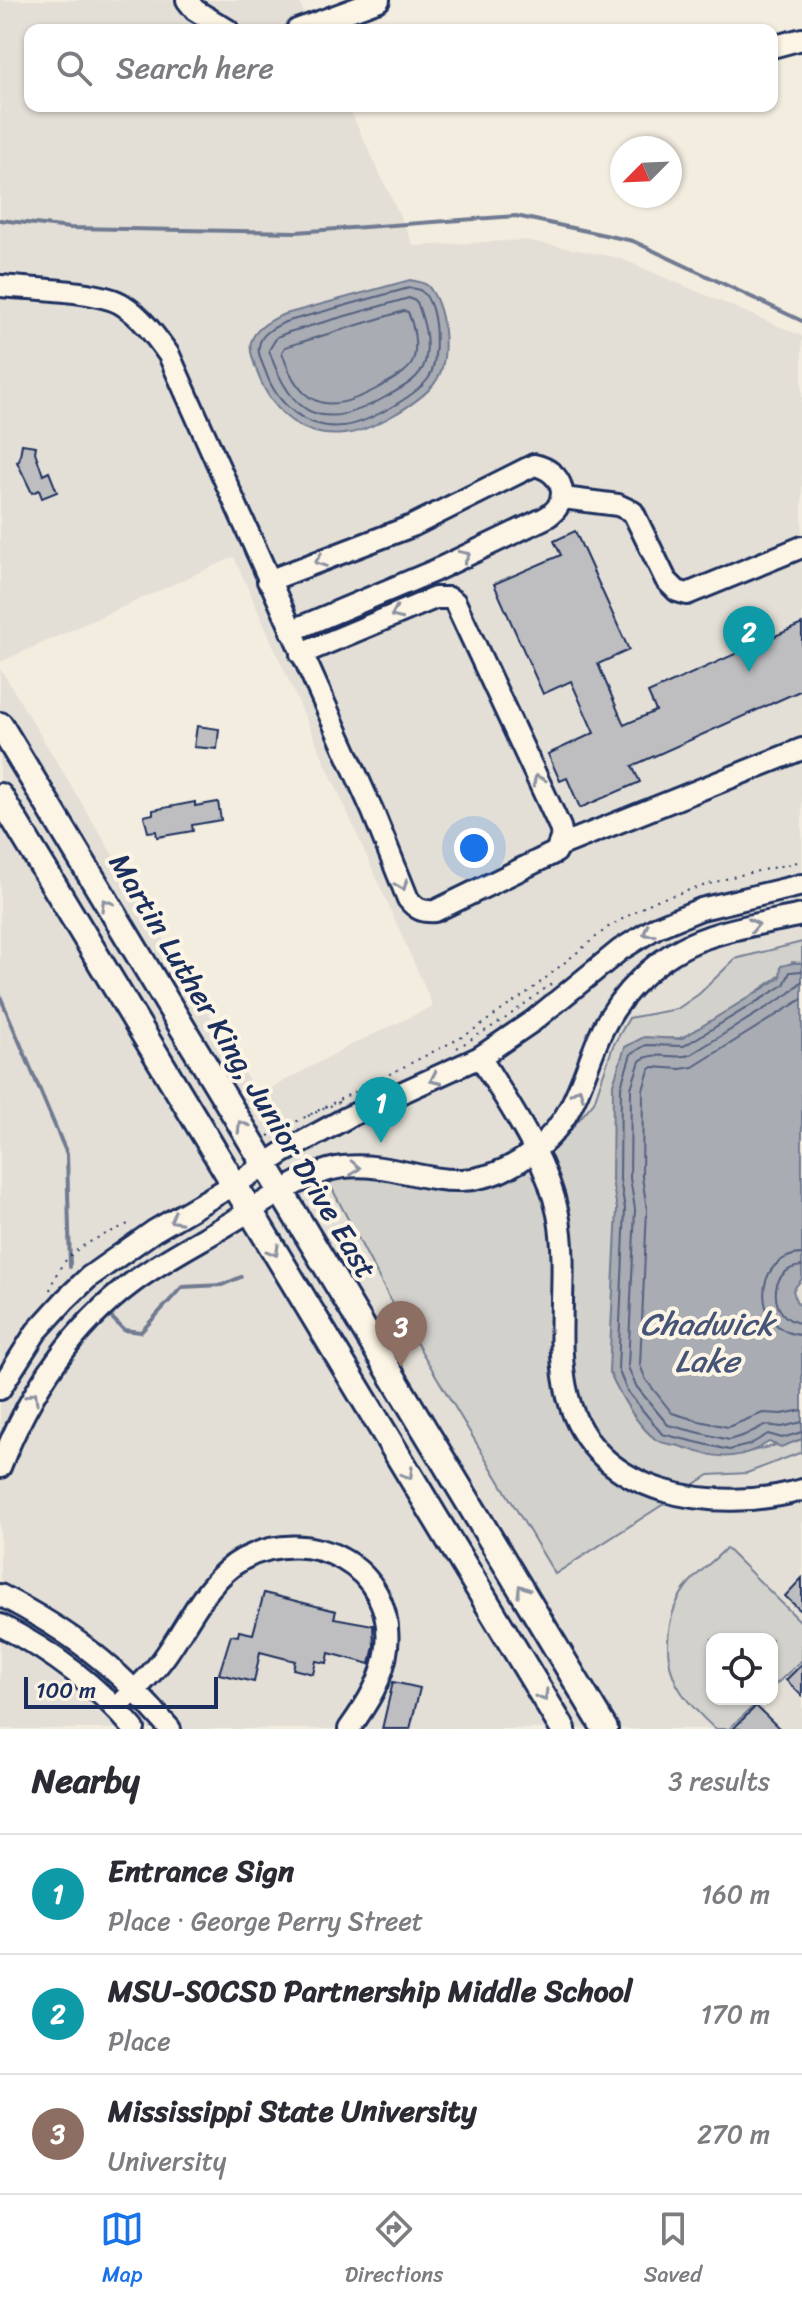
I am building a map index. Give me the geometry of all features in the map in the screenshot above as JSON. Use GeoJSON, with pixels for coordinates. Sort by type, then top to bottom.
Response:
{"type":"FeatureCollection","features":[{"type":"Feature","properties":{"kind":"main road","name":"Martin Luther King, Junior Drive East"},"geometry":{"type":"LineString","coordinates":[[0,725],[605,1729]]}},
{"type":"Feature","properties":{"kind":"main road"},"geometry":{"type":"LineString","coordinates":[[0,796],[563,1729]]}},
{"type":"Feature","properties":{"kind":"street"},"geometry":{"type":"LineString","coordinates":[[187,0],[195,10],[218,24]]}},
{"type":"Feature","properties":{"kind":"street"},"geometry":{"type":"LineString","coordinates":[[313,24],[379,0]]}},
{"type":"Feature","properties":{"kind":"street"},"geometry":{"type":"LineString","coordinates":[[778,45],[802,39]]}},
{"type":"Feature","properties":{"kind":"street"},"geometry":{"type":"LineString","coordinates":[[0,286],[93,295],[121,303],[149,328],[169,355],[268,581],[291,631],[301,654],[373,812],[408,899],[415,908],[435,911],[556,852],[562,836],[560,827],[455,602],[449,598],[435,598],[301,654]]}},
{"type":"Feature","properties":{"kind":"street"},"geometry":{"type":"LineString","coordinates":[[268,581],[412,526],[534,465],[553,473],[560,485],[563,498],[560,507],[545,518],[434,571],[291,631]]}},
{"type":"Feature","properties":{"kind":"street"},"geometry":{"type":"LineString","coordinates":[[563,498],[618,505],[633,512],[666,580],[677,591],[687,594],[802,547]]}},
{"type":"Feature","properties":{"kind":"street"},"geometry":{"type":"LineString","coordinates":[[559,846],[802,749]]}},
{"type":"Feature","properties":{"kind":"street"},"geometry":{"type":"LineString","coordinates":[[0,1389],[36,1332],[89,1277],[143,1239],[265,1163],[348,1117],[480,1057],[533,1021],[620,950],[657,927],[701,909],[802,885]]}},
{"type":"Feature","properties":{"kind":"street"},"geometry":{"type":"LineString","coordinates":[[0,1467],[30,1400],[55,1361],[82,1328],[134,1282],[250,1211],[322,1172],[353,1166],[439,1181],[479,1177],[507,1168],[557,1130],[573,1106],[604,1027],[623,998],[647,974],[676,951],[707,937],[802,915]]}},
{"type":"Feature","properties":{"kind":"street"},"geometry":{"type":"LineString","coordinates":[[480,1057],[535,1149],[548,1179],[560,1225],[568,1397],[585,1435],[617,1469],[666,1494],[727,1500],[756,1499],[802,1490]]}},
{"type":"Feature","properties":{"kind":"street"},"geometry":{"type":"LineString","coordinates":[[117,1708],[160,1663],[220,1578],[239,1561],[262,1550],[293,1545],[321,1548],[343,1558],[366,1578],[381,1603],[387,1628],[387,1647],[376,1687],[349,1729]]}},
{"type":"Feature","properties":{"kind":"street"},"geometry":{"type":"LineString","coordinates":[[0,1595],[48,1619],[92,1650],[136,1689],[170,1729]]}},
{"type":"Feature","properties":{"kind":"street"},"geometry":{"type":"LineString","coordinates":[[0,1625],[33,1642],[73,1670],[117,1708],[134,1729]]}},
{"type":"Feature","properties":{"kind":"path"},"geometry":{"type":"LineString","coordinates":[[390,1080],[268,1136],[466,1035],[531,990],[607,928],[654,901],[721,880],[802,861]]}},
{"type":"Feature","properties":{"kind":"path"},"geometry":{"type":"LineString","coordinates":[[454,1049],[506,1018],[552,983]]}},
{"type":"Feature","properties":{"kind":"path"},"geometry":{"type":"LineString","coordinates":[[48,1297],[60,1268],[76,1248],[128,1224]]}},
{"type":"Feature","properties":{"kind":"shaded area"},"geometry":{"type":"Polygon","coordinates":[[[0,0],[298,0],[309,24],[24,24],[24,112],[351,112],[414,246],[525,240],[619,258],[802,336],[802,1729],[0,1729],[0,668],[258,1095],[351,1045],[433,1006],[234,557],[0,662],[0,0]]]}},
{"type":"Feature","properties":{"kind":"shaded area"},"geometry":{"type":"Polygon","coordinates":[[[802,942],[802,963],[792,962],[778,977],[724,1014],[680,1038],[646,1039],[731,1456],[802,1439],[802,1452],[747,1473],[709,1475],[555,1574],[390,1299],[327,1179],[354,1175],[446,1189],[522,1170],[554,1149],[594,1102],[613,1046],[629,1018],[677,1009],[699,994],[735,959],[802,942]]]}},
{"type":"Feature","properties":{"kind":"shaded area"},"geometry":{"type":"Polygon","coordinates":[[[726,1548],[802,1623],[802,1660],[778,1682],[778,1633],[706,1633],[706,1705],[755,1705],[729,1729],[715,1729],[689,1703],[670,1666],[668,1636],[671,1621],[675,1607],[694,1578],[726,1548]]]}},
{"type":"Feature","properties":{"kind":"water"},"geometry":{"type":"Polygon","coordinates":[[[410,280],[429,287],[443,324],[443,364],[427,392],[379,423],[344,434],[313,431],[287,417],[268,395],[255,366],[251,345],[256,333],[282,315],[410,280]]]}},
{"type":"Feature","properties":{"kind":"water","name":"Chadwick Lake"},"geometry":{"type":"Polygon","coordinates":[[[802,963],[802,1279],[793,1290],[802,1308],[802,1439],[781,1447],[769,1442],[735,1456],[715,1456],[655,1439],[635,1417],[609,1371],[617,1209],[612,1180],[613,1084],[625,1047],[644,1037],[681,1039],[780,978],[781,966],[802,963]]]}},
{"type":"Feature","properties":{"kind":"building"},"geometry":{"type":"Polygon","coordinates":[[[22,444],[36,446],[43,475],[49,472],[57,492],[42,498],[39,490],[32,493],[17,462],[22,444]]]}},
{"type":"Feature","properties":{"kind":"building"},"geometry":{"type":"Polygon","coordinates":[[[575,531],[629,650],[598,664],[624,725],[656,711],[648,693],[802,624],[802,690],[632,766],[640,782],[580,808],[567,778],[560,781],[548,754],[594,733],[571,681],[543,694],[494,584],[561,555],[554,541],[575,531]]]}},
{"type":"Feature","properties":{"kind":"building"},"geometry":{"type":"Polygon","coordinates":[[[197,726],[219,729],[217,749],[194,747],[197,726]]]}},
{"type":"Feature","properties":{"kind":"building"},"geometry":{"type":"Polygon","coordinates":[[[195,802],[195,806],[218,802],[221,820],[192,825],[193,831],[157,837],[156,831],[148,832],[144,816],[153,814],[153,810],[195,802]]]}},
{"type":"Feature","properties":{"kind":"building"},"geometry":{"type":"Polygon","coordinates":[[[802,1578],[802,1612],[785,1596],[802,1578]]]}},
{"type":"Feature","properties":{"kind":"building"},"geometry":{"type":"Polygon","coordinates":[[[264,1593],[336,1611],[334,1618],[373,1625],[374,1646],[370,1664],[329,1653],[327,1663],[316,1661],[313,1674],[293,1669],[295,1661],[260,1652],[254,1682],[219,1674],[231,1635],[238,1636],[239,1631],[253,1634],[264,1593]]]}},
{"type":"Feature","properties":{"kind":"building"},"geometry":{"type":"Polygon","coordinates":[[[802,1664],[802,1696],[786,1680],[802,1664]]]}},
{"type":"Feature","properties":{"kind":"building"},"geometry":{"type":"Polygon","coordinates":[[[393,1682],[420,1688],[410,1729],[382,1729],[393,1682]]]}},
{"type":"Feature","properties":{"kind":"building"},"geometry":{"type":"Polygon","coordinates":[[[756,1706],[780,1729],[733,1729],[756,1706]]]}},
{"type":"Feature","properties":{"kind":"waterway"},"geometry":{"type":"LineString","coordinates":[[0,220],[70,228],[296,232],[516,216],[633,241],[802,321]]}},
{"type":"Feature","properties":{"kind":"waterway"},"geometry":{"type":"LineString","coordinates":[[0,996],[67,1154],[70,1267]]}},
{"type":"Feature","properties":{"kind":"waterway"},"geometry":{"type":"LineString","coordinates":[[110,1316],[124,1330],[141,1332],[182,1287],[222,1285],[241,1277]]}},
{"type":"Feature","properties":{"kind":"place","name":"MSU-SOCSD Partnership Middle School"},"geometry":{"type":"Point","coordinates":[749,672]}},
{"type":"Feature","properties":{"kind":"place","name":"Entrance Sign"},"geometry":{"type":"Point","coordinates":[381,1143]}},
{"type":"Feature","properties":{"kind":"place","name":"Mississippi State University"},"geometry":{"type":"Point","coordinates":[401,1367]}}]}
